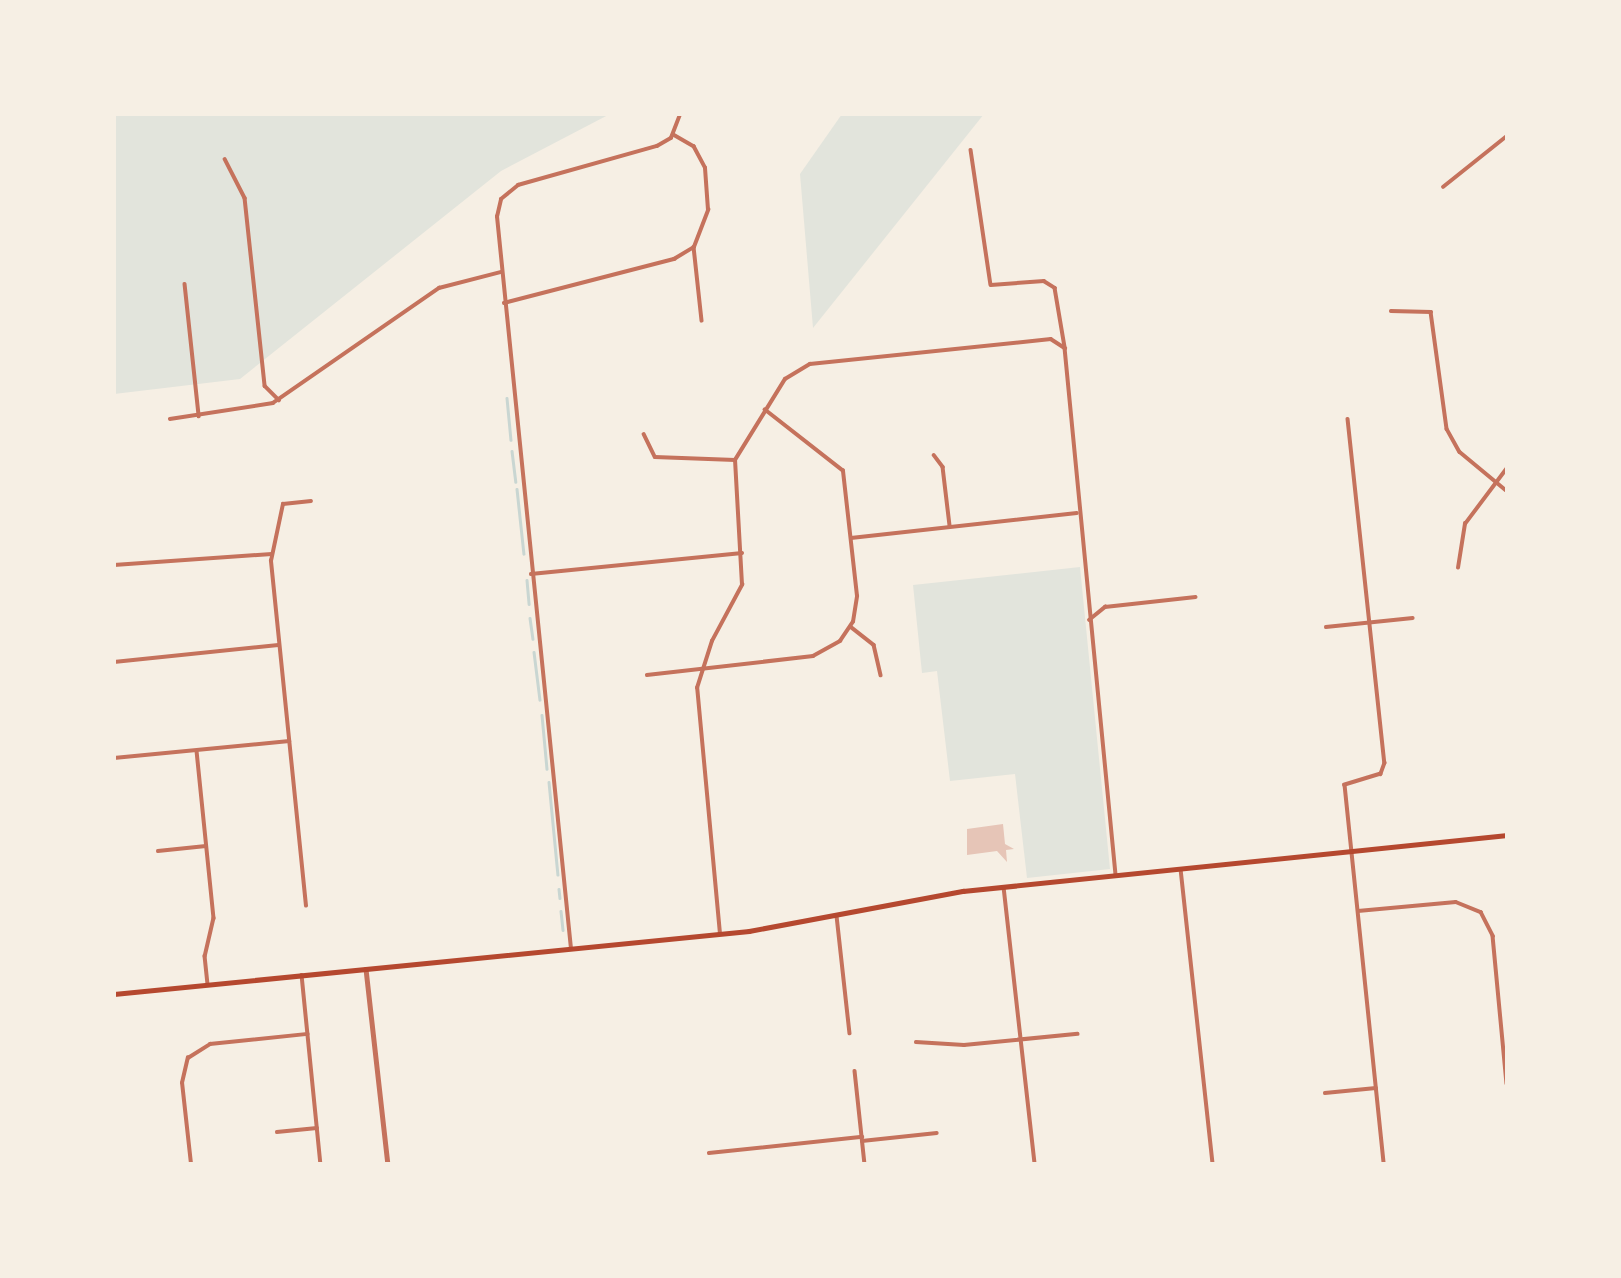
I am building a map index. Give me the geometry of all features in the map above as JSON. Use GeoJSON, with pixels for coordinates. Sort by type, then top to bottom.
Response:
{"type":"FeatureCollection","features":[{"type":"Feature","properties":{"kind":"main road"},"geometry":{"type":"LineString","coordinates":[[114,995],[720,934],[1004,887],[1507,835]]}},
{"type":"Feature","properties":{"kind":"street"},"geometry":{"type":"LineString","coordinates":[[571,949],[500,272],[497,217],[509,190],[649,149],[673,135],[680,114]]}},
{"type":"Feature","properties":{"kind":"street"},"geometry":{"type":"LineString","coordinates":[[673,135],[694,147],[705,168],[708,210],[696,245],[702,321]]}},
{"type":"Feature","properties":{"kind":"street"},"geometry":{"type":"LineString","coordinates":[[1443,187],[1507,136]]}},
{"type":"Feature","properties":{"kind":"street"},"geometry":{"type":"LineString","coordinates":[[971,150],[984,263],[991,285],[1003,288],[1044,281],[1055,288],[1065,348],[1077,513],[1116,875]]}},
{"type":"Feature","properties":{"kind":"street"},"geometry":{"type":"LineString","coordinates":[[225,159],[244,198],[265,386],[279,400]]}},
{"type":"Feature","properties":{"kind":"street"},"geometry":{"type":"LineString","coordinates":[[504,303],[674,259],[696,245]]}},
{"type":"Feature","properties":{"kind":"street"},"geometry":{"type":"LineString","coordinates":[[170,419],[279,400],[439,288],[500,272]]}},
{"type":"Feature","properties":{"kind":"street"},"geometry":{"type":"LineString","coordinates":[[184,284],[199,416]]}},
{"type":"Feature","properties":{"kind":"street"},"geometry":{"type":"LineString","coordinates":[[1391,311],[1431,312],[1447,429],[1460,452],[1507,491]]}},
{"type":"Feature","properties":{"kind":"street"},"geometry":{"type":"LineString","coordinates":[[720,934],[696,708],[702,668],[740,596],[742,553],[735,460],[787,376],[810,364],[1051,340],[1065,348]]}},
{"type":"Feature","properties":{"kind":"street"},"geometry":{"type":"LineString","coordinates":[[647,675],[820,654],[851,627],[857,596],[839,464],[765,411]]}},
{"type":"Feature","properties":{"kind":"street"},"geometry":{"type":"LineString","coordinates":[[1348,419],[1385,763],[1381,774],[1345,785],[1384,1164]]}},
{"type":"Feature","properties":{"kind":"street"},"geometry":{"type":"LineString","coordinates":[[644,434],[655,457],[735,460]]}},
{"type":"Feature","properties":{"kind":"street"},"geometry":{"type":"LineString","coordinates":[[934,455],[943,467],[950,526]]}},
{"type":"Feature","properties":{"kind":"street"},"geometry":{"type":"LineString","coordinates":[[1458,568],[1462,531],[1507,468]]}},
{"type":"Feature","properties":{"kind":"street"},"geometry":{"type":"LineString","coordinates":[[306,906],[278,645],[272,554],[283,504],[311,501]]}},
{"type":"Feature","properties":{"kind":"street"},"geometry":{"type":"LineString","coordinates":[[851,538],[1077,513]]}},
{"type":"Feature","properties":{"kind":"street"},"geometry":{"type":"LineString","coordinates":[[531,574],[742,553]]}},
{"type":"Feature","properties":{"kind":"street"},"geometry":{"type":"LineString","coordinates":[[114,565],[272,554]]}},
{"type":"Feature","properties":{"kind":"street"},"geometry":{"type":"LineString","coordinates":[[1089,620],[1105,607],[1195,597]]}},
{"type":"Feature","properties":{"kind":"street"},"geometry":{"type":"LineString","coordinates":[[1326,626],[1413,618]]}},
{"type":"Feature","properties":{"kind":"street"},"geometry":{"type":"LineString","coordinates":[[851,627],[874,645],[881,675]]}},
{"type":"Feature","properties":{"kind":"street"},"geometry":{"type":"LineString","coordinates":[[114,662],[278,645]]}},
{"type":"Feature","properties":{"kind":"street"},"geometry":{"type":"LineString","coordinates":[[114,758],[289,741]]}},
{"type":"Feature","properties":{"kind":"street"},"geometry":{"type":"LineString","coordinates":[[197,751],[214,918],[206,945],[208,985]]}},
{"type":"Feature","properties":{"kind":"street"},"geometry":{"type":"LineString","coordinates":[[158,851],[206,846]]}},
{"type":"Feature","properties":{"kind":"street"},"geometry":{"type":"LineString","coordinates":[[1181,869],[1213,1164]]}},
{"type":"Feature","properties":{"kind":"street"},"geometry":{"type":"LineString","coordinates":[[1004,887],[1035,1164]]}},
{"type":"Feature","properties":{"kind":"street"},"geometry":{"type":"LineString","coordinates":[[1358,911],[1456,902],[1481,912],[1493,936],[1507,1083]]}},
{"type":"Feature","properties":{"kind":"street"},"geometry":{"type":"LineString","coordinates":[[837,916],[850,1033]]}},
{"type":"Feature","properties":{"kind":"street"},"geometry":{"type":"LineString","coordinates":[[366,969],[387,1164]]}},
{"type":"Feature","properties":{"kind":"street"},"geometry":{"type":"LineString","coordinates":[[302,975],[321,1164]]}},
{"type":"Feature","properties":{"kind":"street"},"geometry":{"type":"LineString","coordinates":[[191,1164],[182,1083],[187,1060],[210,1044],[307,1034]]}},
{"type":"Feature","properties":{"kind":"street"},"geometry":{"type":"LineString","coordinates":[[915,1042],[1021,1040],[1077,1034]]}},
{"type":"Feature","properties":{"kind":"street"},"geometry":{"type":"LineString","coordinates":[[855,1071],[865,1164]]}},
{"type":"Feature","properties":{"kind":"street"},"geometry":{"type":"LineString","coordinates":[[1325,1093],[1376,1088]]}},
{"type":"Feature","properties":{"kind":"street"},"geometry":{"type":"LineString","coordinates":[[276,1132],[317,1128]]}},
{"type":"Feature","properties":{"kind":"street"},"geometry":{"type":"LineString","coordinates":[[709,1153],[937,1133]]}},
{"type":"Feature","properties":{"kind":"shaded area"},"geometry":{"type":"Polygon","coordinates":[[[114,114],[610,114],[501,171],[240,379],[114,394],[114,114]]]}},
{"type":"Feature","properties":{"kind":"shaded area"},"geometry":{"type":"Polygon","coordinates":[[[842,114],[984,114],[813,328],[800,174],[842,114]]]}},
{"type":"Feature","properties":{"kind":"shaded area"},"geometry":{"type":"Polygon","coordinates":[[[1080,567],[1110,869],[1027,878],[1015,774],[950,781],[937,671],[922,673],[913,585],[1080,567]]]}},
{"type":"Feature","properties":{"kind":"building"},"geometry":{"type":"Polygon","coordinates":[[[1003,824],[1005,844],[1014,849],[1006,850],[1007,862],[997,851],[967,855],[967,829],[1003,824]]]}},
{"type":"Feature","properties":{"kind":"waterway"},"geometry":{"type":"LineString","coordinates":[[507,398],[511,440]]}},
{"type":"Feature","properties":{"kind":"waterway"},"geometry":{"type":"LineString","coordinates":[[512,451],[516,482]]}},
{"type":"Feature","properties":{"kind":"waterway"},"geometry":{"type":"LineString","coordinates":[[517,489],[524,554]]}},
{"type":"Feature","properties":{"kind":"waterway"},"geometry":{"type":"LineString","coordinates":[[527,580],[529,604]]}},
{"type":"Feature","properties":{"kind":"waterway"},"geometry":{"type":"LineString","coordinates":[[530,618],[533,639]]}},
{"type":"Feature","properties":{"kind":"waterway"},"geometry":{"type":"LineString","coordinates":[[534,652],[540,700]]}},
{"type":"Feature","properties":{"kind":"waterway"},"geometry":{"type":"LineString","coordinates":[[542,715],[547,769]]}},
{"type":"Feature","properties":{"kind":"waterway"},"geometry":{"type":"LineString","coordinates":[[549,782],[558,875]]}},
{"type":"Feature","properties":{"kind":"waterway"},"geometry":{"type":"LineString","coordinates":[[559,889],[560,898]]}},
{"type":"Feature","properties":{"kind":"waterway"},"geometry":{"type":"LineString","coordinates":[[561,911],[563,930]]}}]}
